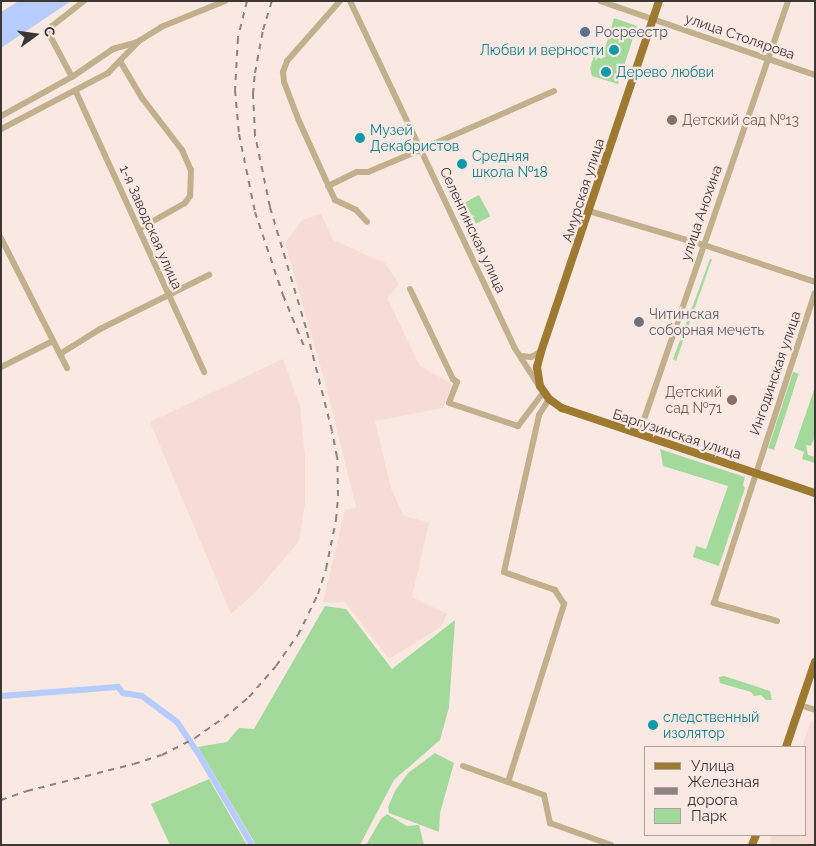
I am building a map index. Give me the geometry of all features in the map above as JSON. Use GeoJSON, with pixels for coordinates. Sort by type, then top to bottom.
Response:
{"type":"FeatureCollection","features":[{"type":"Feature","properties":{"kind":"main road","name":"Амурская улица"},"geometry":{"type":"LineString","coordinates":[[544,393],[537,367],[659,1]]}},
{"type":"Feature","properties":{"kind":"main road","name":"Баргузинская улица"},"geometry":{"type":"LineString","coordinates":[[544,393],[562,408],[815,493]]}},
{"type":"Feature","properties":{"kind":"main road"},"geometry":{"type":"LineString","coordinates":[[786,746],[815,662]]}},
{"type":"Feature","properties":{"kind":"street"},"geometry":{"type":"LineString","coordinates":[[72,77],[48,32],[52,26],[84,1]]}},
{"type":"Feature","properties":{"kind":"street"},"geometry":{"type":"LineString","coordinates":[[1,116],[72,77],[113,49],[139,41],[161,27],[225,1]]}},
{"type":"Feature","properties":{"kind":"street"},"geometry":{"type":"LineString","coordinates":[[340,1],[287,60],[283,72],[284,82],[299,121],[335,200],[356,210],[367,222]]}},
{"type":"Feature","properties":{"kind":"street","name":"Селенгинская улица"},"geometry":{"type":"LineString","coordinates":[[350,1],[521,356],[544,393]]}},
{"type":"Feature","properties":{"kind":"street","name":"улица Столярова"},"geometry":{"type":"LineString","coordinates":[[600,1],[815,75]]}},
{"type":"Feature","properties":{"kind":"street","name":"улица Анохина"},"geometry":{"type":"LineString","coordinates":[[639,434],[788,1]]}},
{"type":"Feature","properties":{"kind":"street"},"geometry":{"type":"LineString","coordinates":[[1,128],[76,92],[108,73],[139,41]]}},
{"type":"Feature","properties":{"kind":"street"},"geometry":{"type":"LineString","coordinates":[[120,62],[142,98],[182,150],[191,170],[190,196],[185,203],[139,229]]}},
{"type":"Feature","properties":{"kind":"street"},"geometry":{"type":"LineString","coordinates":[[328,186],[357,172],[368,172],[422,150],[554,91]]}},
{"type":"Feature","properties":{"kind":"street","name":"1-я Заводская улица"},"geometry":{"type":"LineString","coordinates":[[76,92],[204,372]]}},
{"type":"Feature","properties":{"kind":"street"},"geometry":{"type":"LineString","coordinates":[[589,211],[704,245],[815,282]]}},
{"type":"Feature","properties":{"kind":"street"},"geometry":{"type":"LineString","coordinates":[[1,238],[67,368]]}},
{"type":"Feature","properties":{"kind":"street"},"geometry":{"type":"LineString","coordinates":[[60,354],[100,329],[209,275]]}},
{"type":"Feature","properties":{"kind":"street"},"geometry":{"type":"LineString","coordinates":[[410,289],[453,379],[457,382],[449,403],[518,426],[544,393]]}},
{"type":"Feature","properties":{"kind":"street","name":"Ингодинская улица"},"geometry":{"type":"LineString","coordinates":[[778,621],[714,603],[815,293]]}},
{"type":"Feature","properties":{"kind":"street"},"geometry":{"type":"LineString","coordinates":[[1,367],[53,341]]}},
{"type":"Feature","properties":{"kind":"street"},"geometry":{"type":"LineString","coordinates":[[521,356],[531,357],[542,352]]}},
{"type":"Feature","properties":{"kind":"street"},"geometry":{"type":"LineString","coordinates":[[508,782],[564,604],[555,590],[504,572],[544,393]]}},
{"type":"Feature","properties":{"kind":"street"},"geometry":{"type":"LineString","coordinates":[[800,705],[815,710]]}},
{"type":"Feature","properties":{"kind":"street"},"geometry":{"type":"LineString","coordinates":[[463,766],[544,795],[550,823],[611,845]]}},
{"type":"Feature","properties":{"kind":"shaded area"},"geometry":{"type":"Polygon","coordinates":[[[321,214],[333,240],[385,263],[399,284],[387,298],[420,366],[452,384],[443,408],[375,421],[391,488],[403,515],[429,523],[412,597],[447,614],[441,627],[389,659],[344,601],[339,603],[323,602],[345,510],[356,507],[326,386],[285,243],[302,220],[321,214]]]}},
{"type":"Feature","properties":{"kind":"shaded area"},"geometry":{"type":"Polygon","coordinates":[[[283,359],[300,406],[305,457],[305,503],[299,541],[255,593],[231,614],[150,422],[283,359]]]}},
{"type":"Feature","properties":{"kind":"shaded area"},"geometry":{"type":"Polygon","coordinates":[[[811,721],[815,722],[815,845],[769,845],[772,836],[806,836],[806,746],[802,746],[811,721]]]}},
{"type":"Feature","properties":{"kind":"green space"},"geometry":{"type":"Polygon","coordinates":[[[614,18],[637,26],[618,84],[592,76],[590,68],[594,56],[602,59],[614,18]]]}},
{"type":"Feature","properties":{"kind":"green space"},"geometry":{"type":"Polygon","coordinates":[[[479,195],[490,216],[476,224],[465,203],[479,195]]]}},
{"type":"Feature","properties":{"kind":"green space"},"geometry":{"type":"Polygon","coordinates":[[[710,259],[712,259],[676,361],[673,359],[710,259]]]}},
{"type":"Feature","properties":{"kind":"green space"},"geometry":{"type":"Polygon","coordinates":[[[793,372],[799,374],[774,450],[768,448],[793,372]]]}},
{"type":"Feature","properties":{"kind":"green space"},"geometry":{"type":"Polygon","coordinates":[[[815,387],[815,436],[811,446],[806,445],[808,455],[815,457],[815,463],[802,459],[804,452],[794,448],[815,387]]]}},
{"type":"Feature","properties":{"kind":"green space"},"geometry":{"type":"Polygon","coordinates":[[[660,449],[745,477],[743,485],[745,488],[719,566],[693,557],[696,546],[706,549],[728,486],[663,466],[660,449]]]}},
{"type":"Feature","properties":{"kind":"green space"},"geometry":{"type":"Polygon","coordinates":[[[325,606],[346,609],[392,669],[455,620],[449,707],[440,740],[394,780],[360,845],[256,845],[198,747],[227,742],[239,728],[254,729],[325,606]]]}},
{"type":"Feature","properties":{"kind":"green space"},"geometry":{"type":"Polygon","coordinates":[[[724,676],[770,691],[772,700],[766,700],[761,695],[754,696],[751,692],[720,683],[719,677],[724,676]]]}},
{"type":"Feature","properties":{"kind":"green space"},"geometry":{"type":"Polygon","coordinates":[[[435,753],[454,763],[440,813],[439,832],[389,813],[388,807],[395,791],[408,773],[435,753]]]}},
{"type":"Feature","properties":{"kind":"green space"},"geometry":{"type":"Polygon","coordinates":[[[209,779],[247,845],[170,845],[151,804],[209,779]]]}},
{"type":"Feature","properties":{"kind":"green space"},"geometry":{"type":"Polygon","coordinates":[[[387,814],[407,826],[419,825],[424,845],[366,845],[381,819],[387,814]]]}},
{"type":"Feature","properties":{"kind":"water"},"geometry":{"type":"Polygon","coordinates":[[[19,1],[71,1],[1,48],[1,12],[19,1]]]}},
{"type":"Feature","properties":{"kind":"waterway"},"geometry":{"type":"LineString","coordinates":[[1,696],[118,687],[123,693],[142,696],[177,722],[198,753],[252,845]]}},
{"type":"Feature","properties":{"kind":"railway"},"geometry":{"type":"LineString","coordinates":[[247,1],[238,38],[235,90],[239,134],[255,212],[283,295],[305,349]]}},
{"type":"Feature","properties":{"kind":"railway"},"geometry":{"type":"LineString","coordinates":[[1,800],[27,791],[134,764],[162,755],[195,738],[224,718],[249,697],[276,666],[298,635],[318,594],[326,569],[336,520],[338,496],[337,457],[306,328],[270,207],[255,135],[253,94],[255,73],[263,30],[272,1]]}},
{"type":"Feature","properties":{"kind":"place","name":"Росреестр"},"geometry":{"type":"Point","coordinates":[585,32]}},
{"type":"Feature","properties":{"kind":"place","name":"Любви и верности"},"geometry":{"type":"Point","coordinates":[614,50]}},
{"type":"Feature","properties":{"kind":"place","name":"Дерево любви"},"geometry":{"type":"Point","coordinates":[606,72]}},
{"type":"Feature","properties":{"kind":"place","name":"Детский сад №13"},"geometry":{"type":"Point","coordinates":[672,120]}},
{"type":"Feature","properties":{"kind":"place","name":"Музей Декабристов"},"geometry":{"type":"Point","coordinates":[360,138]}},
{"type":"Feature","properties":{"kind":"place","name":"Средняя школа №18"},"geometry":{"type":"Point","coordinates":[462,164]}},
{"type":"Feature","properties":{"kind":"place","name":"Читинская соборная мечеть"},"geometry":{"type":"Point","coordinates":[639,322]}},
{"type":"Feature","properties":{"kind":"place","name":"Детский сад №71"},"geometry":{"type":"Point","coordinates":[732,400]}},
{"type":"Feature","properties":{"kind":"place","name":"следственный изолятор"},"geometry":{"type":"Point","coordinates":[653,725]}}]}
